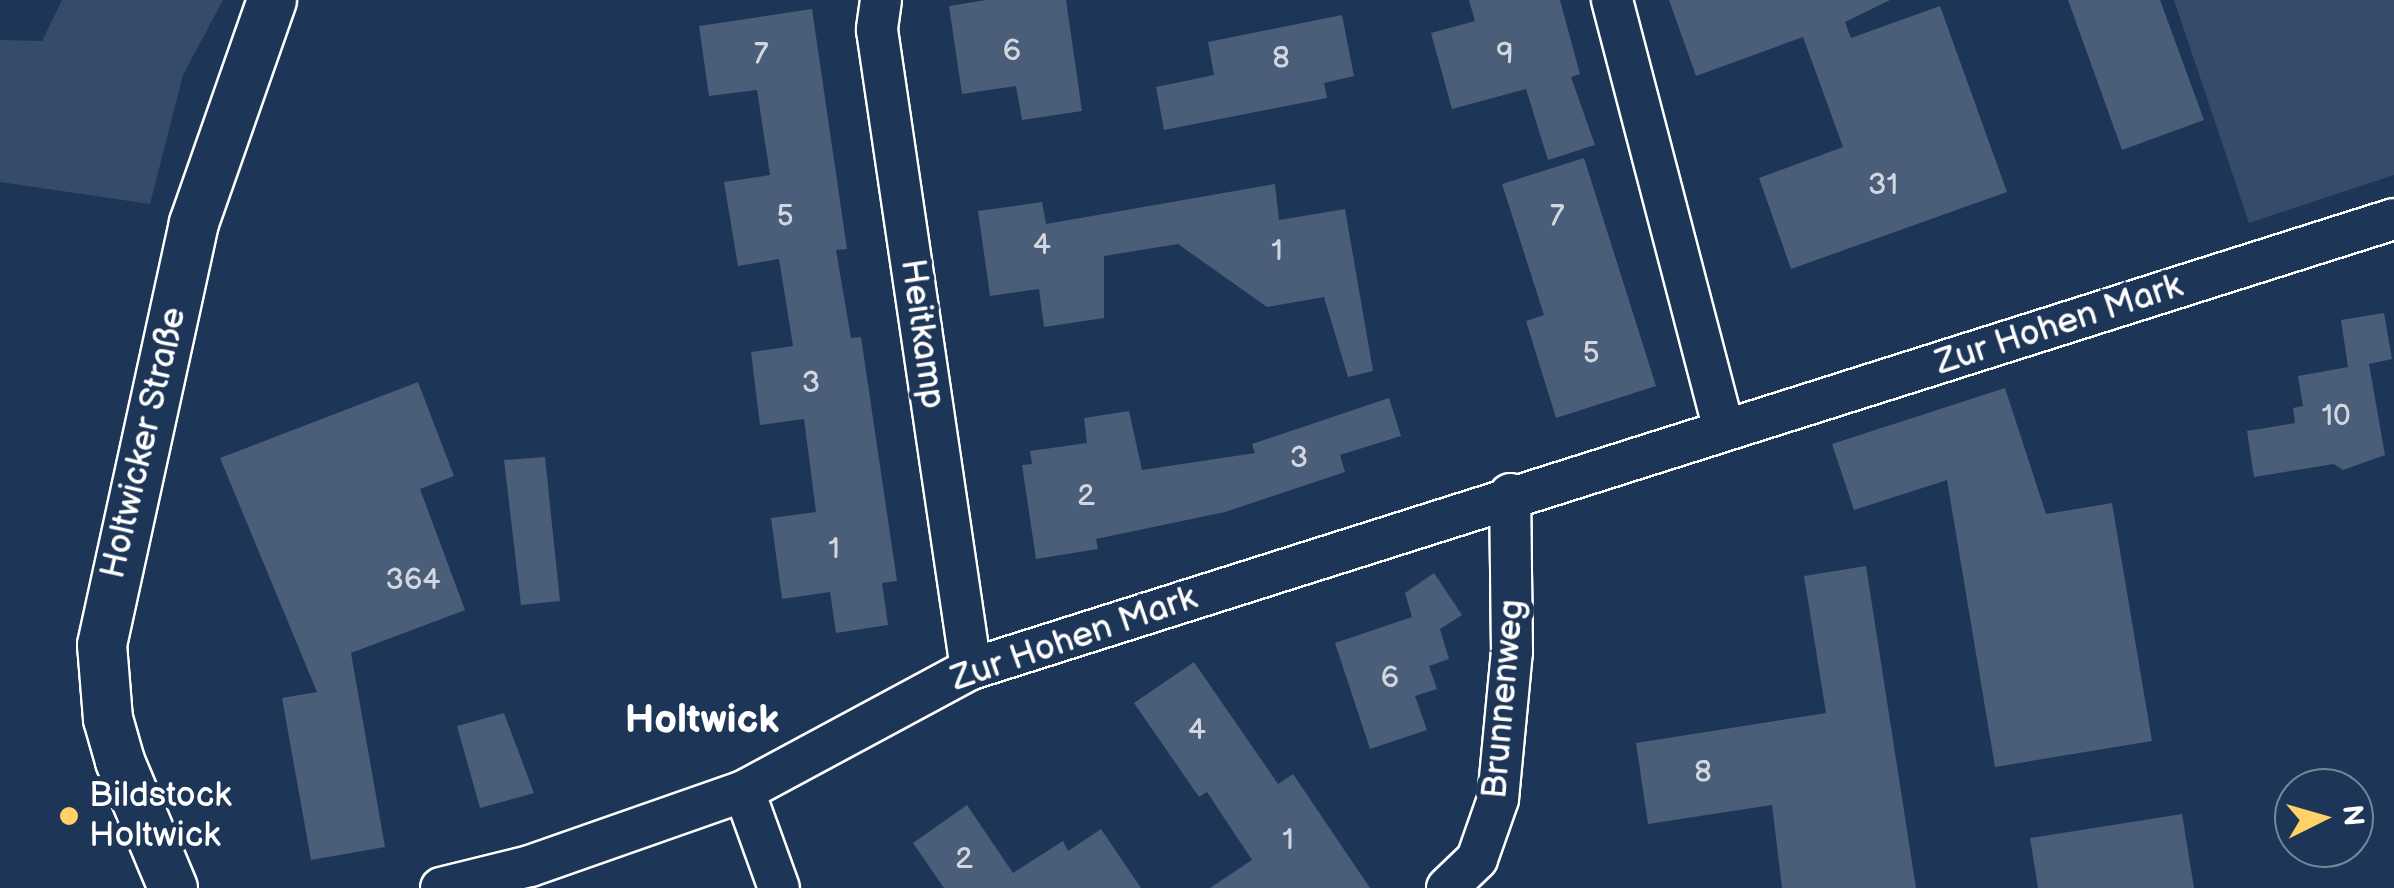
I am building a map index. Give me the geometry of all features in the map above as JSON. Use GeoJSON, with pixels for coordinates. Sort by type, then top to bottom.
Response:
{"type":"FeatureCollection","features":[{"type":"Feature","properties":{"kind":"street","name":"Holtwicker Straße"},"geometry":{"type":"LineString","coordinates":[[168,887],[116,747],[102,644],[194,223],[272,0]]}},
{"type":"Feature","properties":{"kind":"street","name":"Heitkamp"},"geometry":{"type":"LineString","coordinates":[[881,0],[877,30],[971,669]]}},
{"type":"Feature","properties":{"kind":"street"},"geometry":{"type":"LineString","coordinates":[[1612,0],[1724,429]]}},
{"type":"Feature","properties":{"kind":"street","name":"Zur Hohen Mark"},"geometry":{"type":"LineString","coordinates":[[441,888],[530,866],[744,791],[971,669],[1510,494],[2394,219]]}},
{"type":"Feature","properties":{"kind":"street","name":"Brunnenweg"},"geometry":{"type":"LineString","coordinates":[[1447,888],[1477,858],[1498,799],[1512,652],[1510,494]]}},
{"type":"Feature","properties":{"kind":"street"},"geometry":{"type":"LineString","coordinates":[[744,791],[779,888]]}},
{"type":"Feature","properties":{"kind":"shaded area"},"geometry":{"type":"Polygon","coordinates":[[[62,0],[223,0],[183,75],[150,204],[0,182],[0,40],[42,41],[62,0]]]}},
{"type":"Feature","properties":{"kind":"shaded area"},"geometry":{"type":"Polygon","coordinates":[[[2174,0],[2394,0],[2394,175],[2249,223],[2174,0]]]}},
{"type":"Feature","properties":{"kind":"building"},"geometry":{"type":"Polygon","coordinates":[[[986,0],[1066,0],[1082,111],[1022,120],[1016,86],[962,94],[949,6],[986,0]]]}},
{"type":"Feature","properties":{"kind":"building"},"geometry":{"type":"Polygon","coordinates":[[[1469,0],[1560,0],[1580,74],[1571,77],[1595,145],[1548,160],[1526,89],[1452,109],[1431,33],[1475,21],[1469,0]]]}},
{"type":"Feature","properties":{"kind":"building"},"geometry":{"type":"Polygon","coordinates":[[[1669,0],[1890,0],[1845,22],[1851,38],[1940,6],[2007,192],[1791,269],[1759,178],[1843,147],[1803,37],[1696,76],[1669,0]]]}},
{"type":"Feature","properties":{"kind":"building"},"geometry":{"type":"Polygon","coordinates":[[[2068,0],[2160,0],[2204,120],[2122,150],[2068,0]]]}},
{"type":"Feature","properties":{"kind":"building"},"geometry":{"type":"Polygon","coordinates":[[[812,9],[847,249],[836,250],[851,338],[861,337],[897,581],[882,583],[888,625],[836,633],[830,592],[782,599],[771,518],[816,512],[804,419],[760,425],[751,352],[793,346],[779,259],[738,266],[724,182],[770,175],[757,90],[709,96],[699,26],[812,9]]]}},
{"type":"Feature","properties":{"kind":"building"},"geometry":{"type":"Polygon","coordinates":[[[1342,15],[1354,76],[1324,83],[1327,98],[1164,130],[1156,87],[1214,75],[1208,42],[1342,15]]]}},
{"type":"Feature","properties":{"kind":"building"},"geometry":{"type":"Polygon","coordinates":[[[1584,158],[1656,386],[1556,418],[1526,321],[1544,315],[1502,184],[1584,158]]]}},
{"type":"Feature","properties":{"kind":"building"},"geometry":{"type":"Polygon","coordinates":[[[1275,184],[1279,220],[1345,209],[1373,371],[1348,377],[1324,297],[1267,307],[1178,244],[1104,256],[1104,318],[1044,327],[1039,289],[990,296],[978,211],[1042,202],[1046,224],[1275,184]]]}},
{"type":"Feature","properties":{"kind":"building"},"geometry":{"type":"Polygon","coordinates":[[[2384,313],[2392,359],[2369,364],[2385,455],[2343,470],[2334,464],[2254,477],[2247,431],[2295,423],[2293,408],[2303,406],[2298,376],[2348,367],[2341,320],[2384,313]]]}},
{"type":"Feature","properties":{"kind":"building"},"geometry":{"type":"Polygon","coordinates":[[[418,382],[454,476],[420,489],[465,610],[351,653],[385,847],[311,860],[282,698],[317,692],[220,458],[418,382]]]}},
{"type":"Feature","properties":{"kind":"building"},"geometry":{"type":"Polygon","coordinates":[[[2005,388],[2046,514],[2112,503],[2152,741],[1995,767],[1947,480],[1854,510],[1832,444],[2005,388]]]}},
{"type":"Feature","properties":{"kind":"building"},"geometry":{"type":"Polygon","coordinates":[[[1389,398],[1401,436],[1340,455],[1345,472],[1225,512],[1096,539],[1098,549],[1036,559],[1022,465],[1032,464],[1030,451],[1087,443],[1084,418],[1129,411],[1142,470],[1255,453],[1252,444],[1389,398]]]}},
{"type":"Feature","properties":{"kind":"building"},"geometry":{"type":"Polygon","coordinates":[[[545,457],[560,601],[521,605],[504,460],[545,457]]]}},
{"type":"Feature","properties":{"kind":"building"},"geometry":{"type":"Polygon","coordinates":[[[1866,566],[1916,888],[1782,888],[1772,805],[1648,824],[1636,743],[1826,713],[1804,576],[1866,566]]]}},
{"type":"Feature","properties":{"kind":"building"},"geometry":{"type":"Polygon","coordinates":[[[1434,573],[1462,615],[1440,629],[1449,659],[1429,666],[1437,689],[1415,696],[1427,730],[1370,749],[1335,643],[1412,617],[1405,593],[1434,573]]]}},
{"type":"Feature","properties":{"kind":"building"},"geometry":{"type":"Polygon","coordinates":[[[1194,662],[1278,784],[1293,774],[1370,888],[1210,888],[1252,860],[1207,792],[1199,797],[1134,703],[1194,662]]]}},
{"type":"Feature","properties":{"kind":"building"},"geometry":{"type":"Polygon","coordinates":[[[504,713],[534,793],[480,808],[457,726],[504,713]]]}},
{"type":"Feature","properties":{"kind":"building"},"geometry":{"type":"Polygon","coordinates":[[[967,805],[1013,873],[1063,841],[1068,851],[1101,829],[1141,888],[944,888],[913,843],[967,805]]]}},
{"type":"Feature","properties":{"kind":"building"},"geometry":{"type":"Polygon","coordinates":[[[2182,814],[2194,888],[2038,888],[2030,838],[2182,814]]]}},
{"type":"Feature","properties":{"kind":"place","name":"Bildstock Holtwick"},"geometry":{"type":"Point","coordinates":[69,816]}},
{"type":"Feature","properties":{"kind":"district","name":"Holtwick"},"geometry":{"type":"Point","coordinates":[702,720]}}]}
